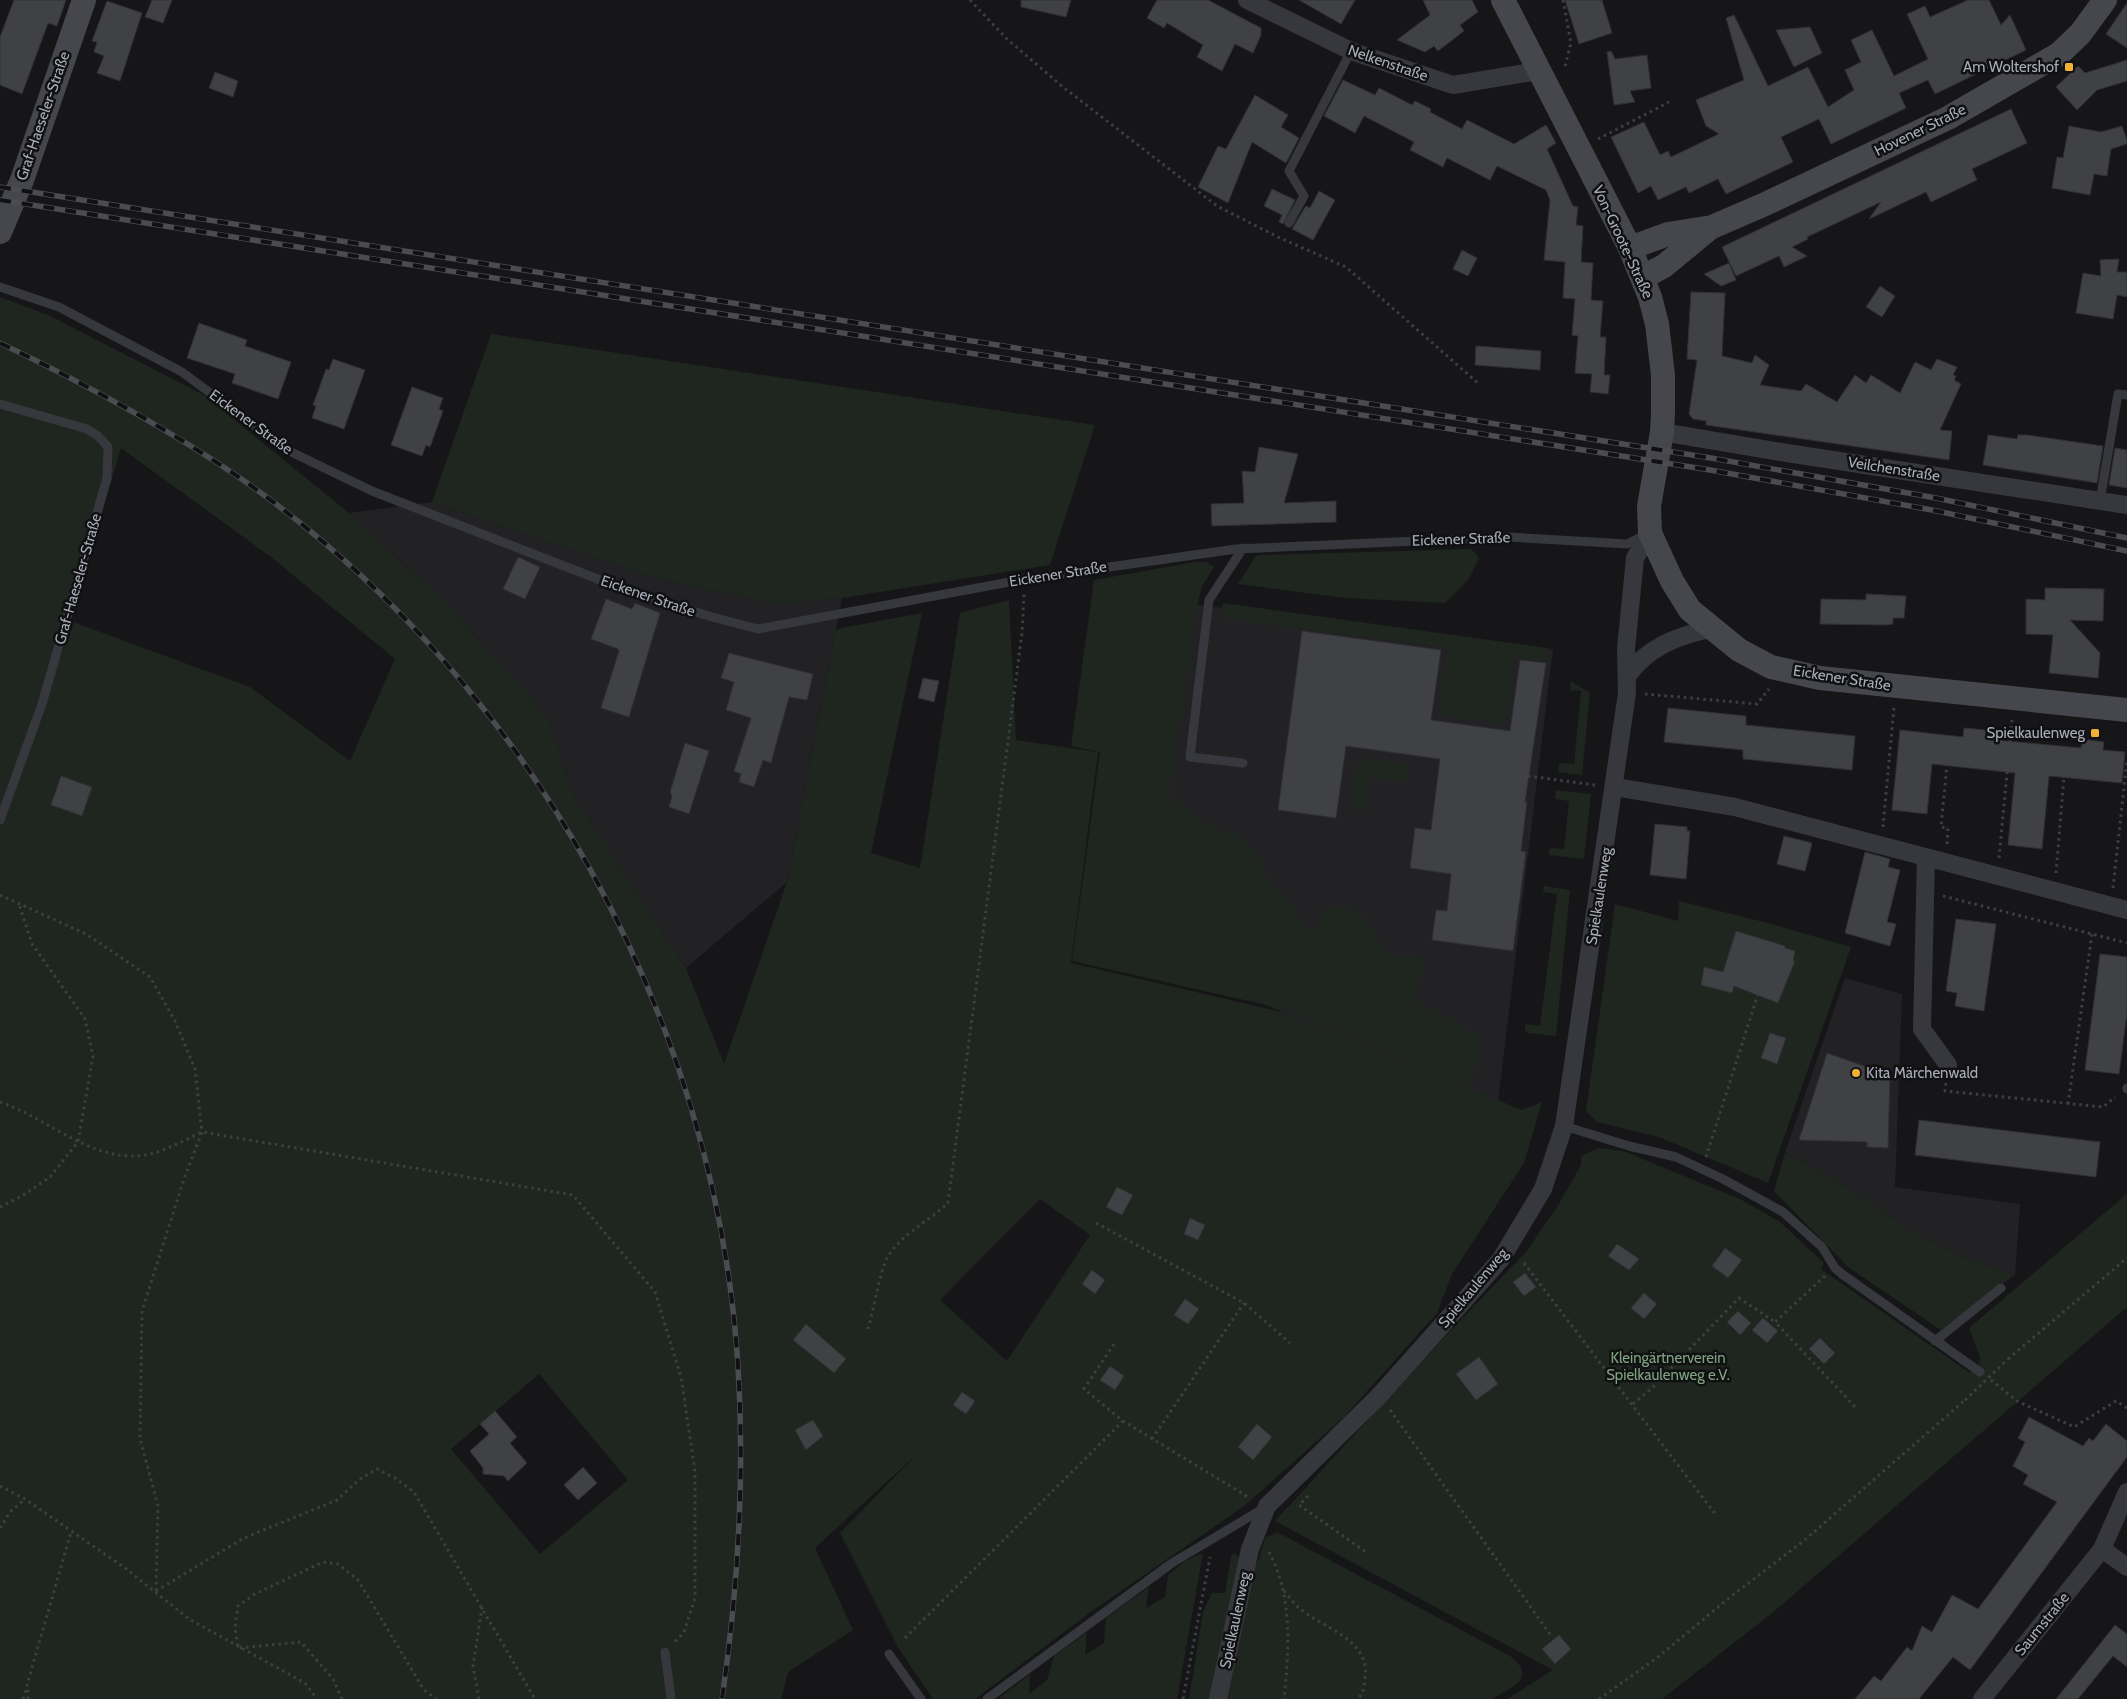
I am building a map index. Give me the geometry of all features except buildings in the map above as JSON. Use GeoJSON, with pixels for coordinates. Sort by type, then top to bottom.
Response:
{"type":"FeatureCollection","features":[{"type":"Feature","properties":{"kind":"street","name":"Graf-Haeseler-Straße"},"geometry":{"type":"LineString","coordinates":[[0,232],[22,180],[84,0]]}},
{"type":"Feature","properties":{"kind":"street","name":"Nelkenstraße"},"geometry":{"type":"LineString","coordinates":[[1247,0],[1351,51],[1453,85],[1538,71]]}},
{"type":"Feature","properties":{"kind":"street","name":"Von-Groote-Straße"},"geometry":{"type":"LineString","coordinates":[[1503,0],[1578,150],[1630,248],[1642,277],[1657,324],[1663,375],[1662,432],[1649,506],[1650,533]]}},
{"type":"Feature","properties":{"kind":"street","name":"Hovener Straße"},"geometry":{"type":"LineString","coordinates":[[1630,248],[1668,234],[1712,227],[1948,118],[2059,54],[2080,34],[2105,0]]}},
{"type":"Feature","properties":{"kind":"street","name":"Hovener Straße"},"geometry":{"type":"LineString","coordinates":[[1642,277],[1664,266],[1712,227]]}},
{"type":"Feature","properties":{"kind":"street","name":"Veilchenstraße"},"geometry":{"type":"LineString","coordinates":[[1662,432],[2127,505]]}},
{"type":"Feature","properties":{"kind":"street","name":"Eickener Straße"},"geometry":{"type":"LineString","coordinates":[[1650,533],[1672,581],[1690,610],[1739,650],[1771,667],[1820,678],[2127,710]]}},
{"type":"Feature","properties":{"kind":"street","name":"Spielkaulenweg"},"geometry":{"type":"LineString","coordinates":[[1218,1699],[1250,1549],[1267,1506],[1384,1403],[1501,1259],[1543,1189],[1564,1126],[1615,787],[1627,693],[1626,650],[1635,558],[1650,533]]}},
{"type":"Feature","properties":{"kind":"street"},"geometry":{"type":"LineString","coordinates":[[1628,675],[1638,661],[1650,651],[1689,633],[1710,628]]}},
{"type":"Feature","properties":{"kind":"street"},"geometry":{"type":"LineString","coordinates":[[1615,787],[1735,807],[2119,908]]}},
{"type":"Feature","properties":{"kind":"street"},"geometry":{"type":"LineString","coordinates":[[1926,857],[1922,1029],[1948,1064]]}},
{"type":"Feature","properties":{"kind":"street","name":"Saumstraße"},"geometry":{"type":"LineString","coordinates":[[1982,1699],[2102,1549],[2127,1492]]}},
{"type":"Feature","properties":{"kind":"street"},"geometry":{"type":"LineString","coordinates":[[2102,1549],[2127,1567]]}},
{"type":"Feature","properties":{"kind":"lane"},"geometry":{"type":"LineString","coordinates":[[1289,223],[1304,196],[1289,172],[1351,51]]}},
{"type":"Feature","properties":{"kind":"lane","name":"Eickener Straße"},"geometry":{"type":"LineString","coordinates":[[0,287],[59,307],[182,372],[288,450],[372,491],[618,587],[712,617],[758,629],[1025,579],[1243,548],[1509,537],[1627,544],[1650,533]]}},
{"type":"Feature","properties":{"kind":"lane"},"geometry":{"type":"LineString","coordinates":[[2100,501],[2118,394],[2127,395]]}},
{"type":"Feature","properties":{"kind":"lane","name":"Graf-Haeseler-Straße"},"geometry":{"type":"LineString","coordinates":[[0,404],[87,429],[98,436],[108,447],[109,461],[107,478],[42,704],[0,820]]}},
{"type":"Feature","properties":{"kind":"lane"},"geometry":{"type":"LineString","coordinates":[[1243,548],[1209,600],[1190,757],[1243,763]]}},
{"type":"Feature","properties":{"kind":"lane"},"geometry":{"type":"LineString","coordinates":[[1564,1126],[1629,1146],[1676,1157],[1783,1212],[1822,1247],[1835,1268],[1980,1372]]}},
{"type":"Feature","properties":{"kind":"lane"},"geometry":{"type":"LineString","coordinates":[[1935,1341],[2002,1288]]}},
{"type":"Feature","properties":{"kind":"lane"},"geometry":{"type":"LineString","coordinates":[[987,1699],[1172,1563],[1267,1506]]}},
{"type":"Feature","properties":{"kind":"lane"},"geometry":{"type":"LineString","coordinates":[[665,1652],[671,1699]]}},
{"type":"Feature","properties":{"kind":"lane"},"geometry":{"type":"LineString","coordinates":[[889,1654],[921,1699]]}},
{"type":"Feature","properties":{"kind":"path"},"geometry":{"type":"LineString","coordinates":[[970,0],[1007,39],[1063,87],[1217,206],[1278,238],[1346,267],[1479,384]]}},
{"type":"Feature","properties":{"kind":"path"},"geometry":{"type":"LineString","coordinates":[[1555,104],[1571,43],[1563,0]]}},
{"type":"Feature","properties":{"kind":"path"},"geometry":{"type":"LineString","coordinates":[[1578,150],[1669,102]]}},
{"type":"Feature","properties":{"kind":"path"},"geometry":{"type":"LineString","coordinates":[[868,1329],[887,1258],[904,1239],[933,1218],[948,1203],[992,876],[1022,633],[1025,579]]}},
{"type":"Feature","properties":{"kind":"path"},"geometry":{"type":"LineString","coordinates":[[1627,693],[1756,704],[1786,670]]}},
{"type":"Feature","properties":{"kind":"path"},"geometry":{"type":"LineString","coordinates":[[1881,846],[1896,686]]}},
{"type":"Feature","properties":{"kind":"path"},"geometry":{"type":"LineString","coordinates":[[1997,876],[2014,699]]}},
{"type":"Feature","properties":{"kind":"path"},"geometry":{"type":"LineString","coordinates":[[1946,862],[1948,828],[1941,827],[1948,754]]}},
{"type":"Feature","properties":{"kind":"path"},"geometry":{"type":"LineString","coordinates":[[2119,908],[2127,760]]}},
{"type":"Feature","properties":{"kind":"path"},"geometry":{"type":"LineString","coordinates":[[2054,891],[2065,765]]}},
{"type":"Feature","properties":{"kind":"path"},"geometry":{"type":"LineString","coordinates":[[1528,776],[1615,787]]}},
{"type":"Feature","properties":{"kind":"path"},"geometry":{"type":"LineString","coordinates":[[1925,892],[2127,943]]}},
{"type":"Feature","properties":{"kind":"path"},"geometry":{"type":"LineString","coordinates":[[0,895],[86,934],[150,977],[175,1021],[195,1069],[202,1132],[184,1179],[142,1311],[140,1438],[158,1506],[156,1591]]}},
{"type":"Feature","properties":{"kind":"path"},"geometry":{"type":"LineString","coordinates":[[0,1207],[22,1196],[50,1177],[78,1142],[93,1056],[85,1019],[32,944],[19,904]]}},
{"type":"Feature","properties":{"kind":"path"},"geometry":{"type":"LineString","coordinates":[[2068,1104],[2092,934]]}},
{"type":"Feature","properties":{"kind":"path"},"geometry":{"type":"LineString","coordinates":[[1702,1169],[1759,991]]}},
{"type":"Feature","properties":{"kind":"path"},"geometry":{"type":"LineString","coordinates":[[1948,1064],[1945,1091],[2103,1107],[2127,1089]]}},
{"type":"Feature","properties":{"kind":"path"},"geometry":{"type":"LineString","coordinates":[[0,1102],[103,1153],[133,1157],[162,1151],[202,1132],[573,1195],[655,1292],[681,1378],[695,1471],[695,1598],[684,1632],[665,1652]]}},
{"type":"Feature","properties":{"kind":"path"},"geometry":{"type":"LineString","coordinates":[[1096,1223],[1244,1304],[1290,1343]]}},
{"type":"Feature","properties":{"kind":"path"},"geometry":{"type":"LineString","coordinates":[[1599,1699],[1658,1657],[1729,1598],[1806,1539],[1965,1400],[2008,1359],[2127,1258]]}},
{"type":"Feature","properties":{"kind":"path"},"geometry":{"type":"LineString","coordinates":[[1524,1263],[1716,1515]]}},
{"type":"Feature","properties":{"kind":"path"},"geometry":{"type":"LineString","coordinates":[[1775,1322],[1835,1268]]}},
{"type":"Feature","properties":{"kind":"path"},"geometry":{"type":"LineString","coordinates":[[1633,1404],[1654,1387],[1739,1298],[1775,1322],[1858,1410]]}},
{"type":"Feature","properties":{"kind":"path"},"geometry":{"type":"LineString","coordinates":[[1152,1439],[1244,1304]]}},
{"type":"Feature","properties":{"kind":"path"},"geometry":{"type":"LineString","coordinates":[[1114,1344],[1084,1389],[1123,1421],[1239,1493],[1267,1506]]}},
{"type":"Feature","properties":{"kind":"path"},"geometry":{"type":"LineString","coordinates":[[1980,1372],[2017,1400],[2074,1427],[2116,1401],[2127,1408]]}},
{"type":"Feature","properties":{"kind":"path"},"geometry":{"type":"LineString","coordinates":[[1383,1416],[1384,1403]]}},
{"type":"Feature","properties":{"kind":"path"},"geometry":{"type":"LineString","coordinates":[[1384,1403],[1552,1637]]}},
{"type":"Feature","properties":{"kind":"path"},"geometry":{"type":"LineString","coordinates":[[905,1638],[1123,1421]]}},
{"type":"Feature","properties":{"kind":"path"},"geometry":{"type":"LineString","coordinates":[[156,1591],[244,1538],[337,1500],[360,1479],[377,1468],[396,1478],[414,1492],[535,1699]]}},
{"type":"Feature","properties":{"kind":"path"},"geometry":{"type":"LineString","coordinates":[[0,1486],[25,1499],[156,1591],[189,1620],[305,1683],[317,1699]]}},
{"type":"Feature","properties":{"kind":"path"},"geometry":{"type":"LineString","coordinates":[[1312,1491],[1299,1505],[1366,1552]]}},
{"type":"Feature","properties":{"kind":"path"},"geometry":{"type":"LineString","coordinates":[[0,1528],[10,1512],[25,1499]]}},
{"type":"Feature","properties":{"kind":"path"},"geometry":{"type":"LineString","coordinates":[[23,1699],[71,1532]]}},
{"type":"Feature","properties":{"kind":"path"},"geometry":{"type":"LineString","coordinates":[[1183,1699],[1198,1611],[1214,1538]]}},
{"type":"Feature","properties":{"kind":"path"},"geometry":{"type":"LineString","coordinates":[[1266,1546],[1278,1569],[1283,1590],[1288,1656],[1284,1699]]}},
{"type":"Feature","properties":{"kind":"path"},"geometry":{"type":"LineString","coordinates":[[238,1648],[235,1628],[238,1606],[255,1594],[314,1566],[324,1562],[338,1564],[358,1580],[424,1690],[436,1699]]}},
{"type":"Feature","properties":{"kind":"path"},"geometry":{"type":"LineString","coordinates":[[1283,1590],[1299,1608],[1346,1637],[1360,1652],[1366,1670],[1363,1693],[1358,1699]]}},
{"type":"Feature","properties":{"kind":"path"},"geometry":{"type":"LineString","coordinates":[[479,1699],[473,1666],[482,1607]]}},
{"type":"Feature","properties":{"kind":"path"},"geometry":{"type":"LineString","coordinates":[[238,1648],[301,1642],[333,1679],[342,1699]]}},
{"type":"Feature","properties":{"kind":"path"},"geometry":{"type":"LineString","coordinates":[[28,1684],[28,1699]]}},
{"type":"Feature","properties":{"kind":"shaded area"},"geometry":{"type":"Polygon","coordinates":[[[432,502],[655,578],[774,604],[842,598],[787,882],[686,968],[573,795],[546,715],[447,604],[349,513],[432,502]]]}},
{"type":"Feature","properties":{"kind":"shaded area"},"geometry":{"type":"Polygon","coordinates":[[[1192,604],[1553,649],[1498,1102],[1124,946],[1192,604]]]}},
{"type":"Feature","properties":{"kind":"shaded area","name":"Kita Märchenwald"},"geometry":{"type":"Polygon","coordinates":[[[1845,978],[1902,994],[1895,1187],[2020,1204],[2015,1275],[1957,1255],[1919,1236],[1838,1181],[1785,1153],[1845,978]]]}},
{"type":"Feature","properties":{"kind":"green space"},"geometry":{"type":"Polygon","coordinates":[[[0,297],[48,315],[204,395],[349,513],[447,604],[546,715],[573,795],[686,968],[724,1064],[787,882],[836,629],[922,613],[871,853],[920,868],[960,613],[1009,600],[1016,740],[1098,752],[1071,963],[1286,1013],[1522,1110],[1542,1102],[1524,1163],[1452,1274],[1437,1313],[1345,1416],[1243,1507],[1092,1611],[975,1699],[933,1699],[899,1649],[840,1533],[918,1453],[815,1548],[853,1630],[788,1672],[781,1699],[0,1699],[0,297]],[[121,448],[59,660],[73,622],[250,687],[350,761],[395,659],[271,557],[121,448]],[[1040,1199],[940,1300],[1007,1361],[1090,1235],[1040,1199]],[[539,1374],[451,1449],[540,1554],[628,1480],[539,1374]]]}},
{"type":"Feature","properties":{"kind":"green space"},"geometry":{"type":"Polygon","coordinates":[[[491,334],[1095,425],[1050,565],[842,598],[774,604],[655,578],[432,502],[491,334]]]}},
{"type":"Feature","properties":{"kind":"green space"},"geometry":{"type":"Polygon","coordinates":[[[1471,549],[1479,558],[1469,579],[1445,603],[1345,598],[1238,584],[1255,557],[1260,555],[1471,549]]]}},
{"type":"Feature","properties":{"kind":"green space"},"geometry":{"type":"Polygon","coordinates":[[[1195,562],[1207,562],[1214,567],[1202,586],[1197,607],[1169,795],[1198,818],[1216,829],[1240,836],[1261,860],[1267,877],[1285,896],[1306,927],[1316,927],[1321,921],[1326,907],[1349,907],[1367,919],[1383,953],[1424,959],[1415,1001],[1482,1037],[1471,1087],[1288,1010],[1072,961],[1100,752],[1071,746],[1094,580],[1195,562]]]}},
{"type":"Feature","properties":{"kind":"green space"},"geometry":{"type":"Polygon","coordinates":[[[1223,603],[1548,648],[1546,662],[1514,658],[1505,724],[1438,715],[1447,648],[1221,618],[1223,603]]]}},
{"type":"Feature","properties":{"kind":"green space"},"geometry":{"type":"Polygon","coordinates":[[[1571,681],[1590,693],[1582,775],[1558,772],[1559,763],[1574,764],[1581,691],[1570,690],[1571,681]]]}},
{"type":"Feature","properties":{"kind":"green space"},"geometry":{"type":"Polygon","coordinates":[[[1358,758],[1410,764],[1407,782],[1370,778],[1366,811],[1352,809],[1358,758]]]}},
{"type":"Feature","properties":{"kind":"green space"},"geometry":{"type":"Polygon","coordinates":[[[1556,790],[1591,794],[1584,859],[1549,855],[1550,848],[1564,849],[1569,801],[1555,799],[1556,790]]]}},
{"type":"Feature","properties":{"kind":"green space"},"geometry":{"type":"Polygon","coordinates":[[[1544,886],[1570,890],[1556,1036],[1528,1033],[1525,1030],[1525,1024],[1540,1026],[1557,894],[1543,892],[1544,886]]]}},
{"type":"Feature","properties":{"kind":"green space"},"geometry":{"type":"Polygon","coordinates":[[[1679,901],[1764,922],[1851,947],[1768,1183],[1659,1137],[1597,1122],[1586,1111],[1615,904],[1678,921],[1679,901]]]}},
{"type":"Feature","properties":{"kind":"green space","name":"Kleingärtnerverein Spielkaulenweg e.V."},"geometry":{"type":"Polygon","coordinates":[[[1598,1148],[1623,1151],[1740,1199],[1780,1222],[1824,1263],[1821,1269],[1970,1373],[1978,1367],[1980,1357],[1969,1328],[2127,1194],[2127,1307],[1771,1614],[1662,1699],[1507,1699],[1553,1670],[1275,1521],[1450,1331],[1526,1252],[1557,1207],[1581,1165],[1581,1156],[1598,1148]]]}},
{"type":"Feature","properties":{"kind":"green space"},"geometry":{"type":"Polygon","coordinates":[[[1785,1153],[1838,1181],[1919,1236],[1957,1255],[2015,1275],[1941,1330],[1848,1267],[1774,1191],[1785,1153]]]}},
{"type":"Feature","properties":{"kind":"green space"},"geometry":{"type":"Polygon","coordinates":[[[1277,1532],[1510,1656],[1522,1670],[1522,1676],[1519,1681],[1492,1699],[1226,1699],[1254,1566],[1259,1559],[1265,1538],[1277,1532]]]}},
{"type":"Feature","properties":{"kind":"green space"},"geometry":{"type":"Polygon","coordinates":[[[1203,1553],[1177,1699],[998,1699],[1030,1674],[1029,1694],[1047,1680],[1054,1656],[1087,1632],[1085,1655],[1104,1643],[1106,1618],[1149,1587],[1146,1608],[1165,1597],[1168,1575],[1185,1561],[1203,1553]]]}},
{"type":"Feature","properties":{"kind":"green space"},"geometry":{"type":"Polygon","coordinates":[[[1234,1553],[1239,1557],[1239,1562],[1212,1699],[1189,1699],[1203,1612],[1212,1593],[1225,1593],[1231,1557],[1234,1553]]]}},
{"type":"Feature","properties":{"kind":"railway"},"geometry":{"type":"LineString","coordinates":[[0,187],[1711,458],[1936,498],[2127,538]]}},
{"type":"Feature","properties":{"kind":"railway"},"geometry":{"type":"LineString","coordinates":[[0,200],[1710,470],[1932,510],[2127,551]]}},
{"type":"Feature","properties":{"kind":"railway"},"geometry":{"type":"LineString","coordinates":[[0,343],[123,406],[211,459],[240,478],[343,559],[436,652],[518,755],[588,866],[646,985],[691,1108],[722,1236],[738,1366],[741,1449],[736,1575],[722,1699]]}},
{"type":"Feature","properties":{"kind":"place","name":"Am Woltershof"},"geometry":{"type":"Point","coordinates":[2069,67]}},
{"type":"Feature","properties":{"kind":"place","name":"Spielkaulenweg"},"geometry":{"type":"Point","coordinates":[2095,733]}},
{"type":"Feature","properties":{"kind":"place","name":"Kita Märchenwald"},"geometry":{"type":"Point","coordinates":[1856,1073]}}]}
